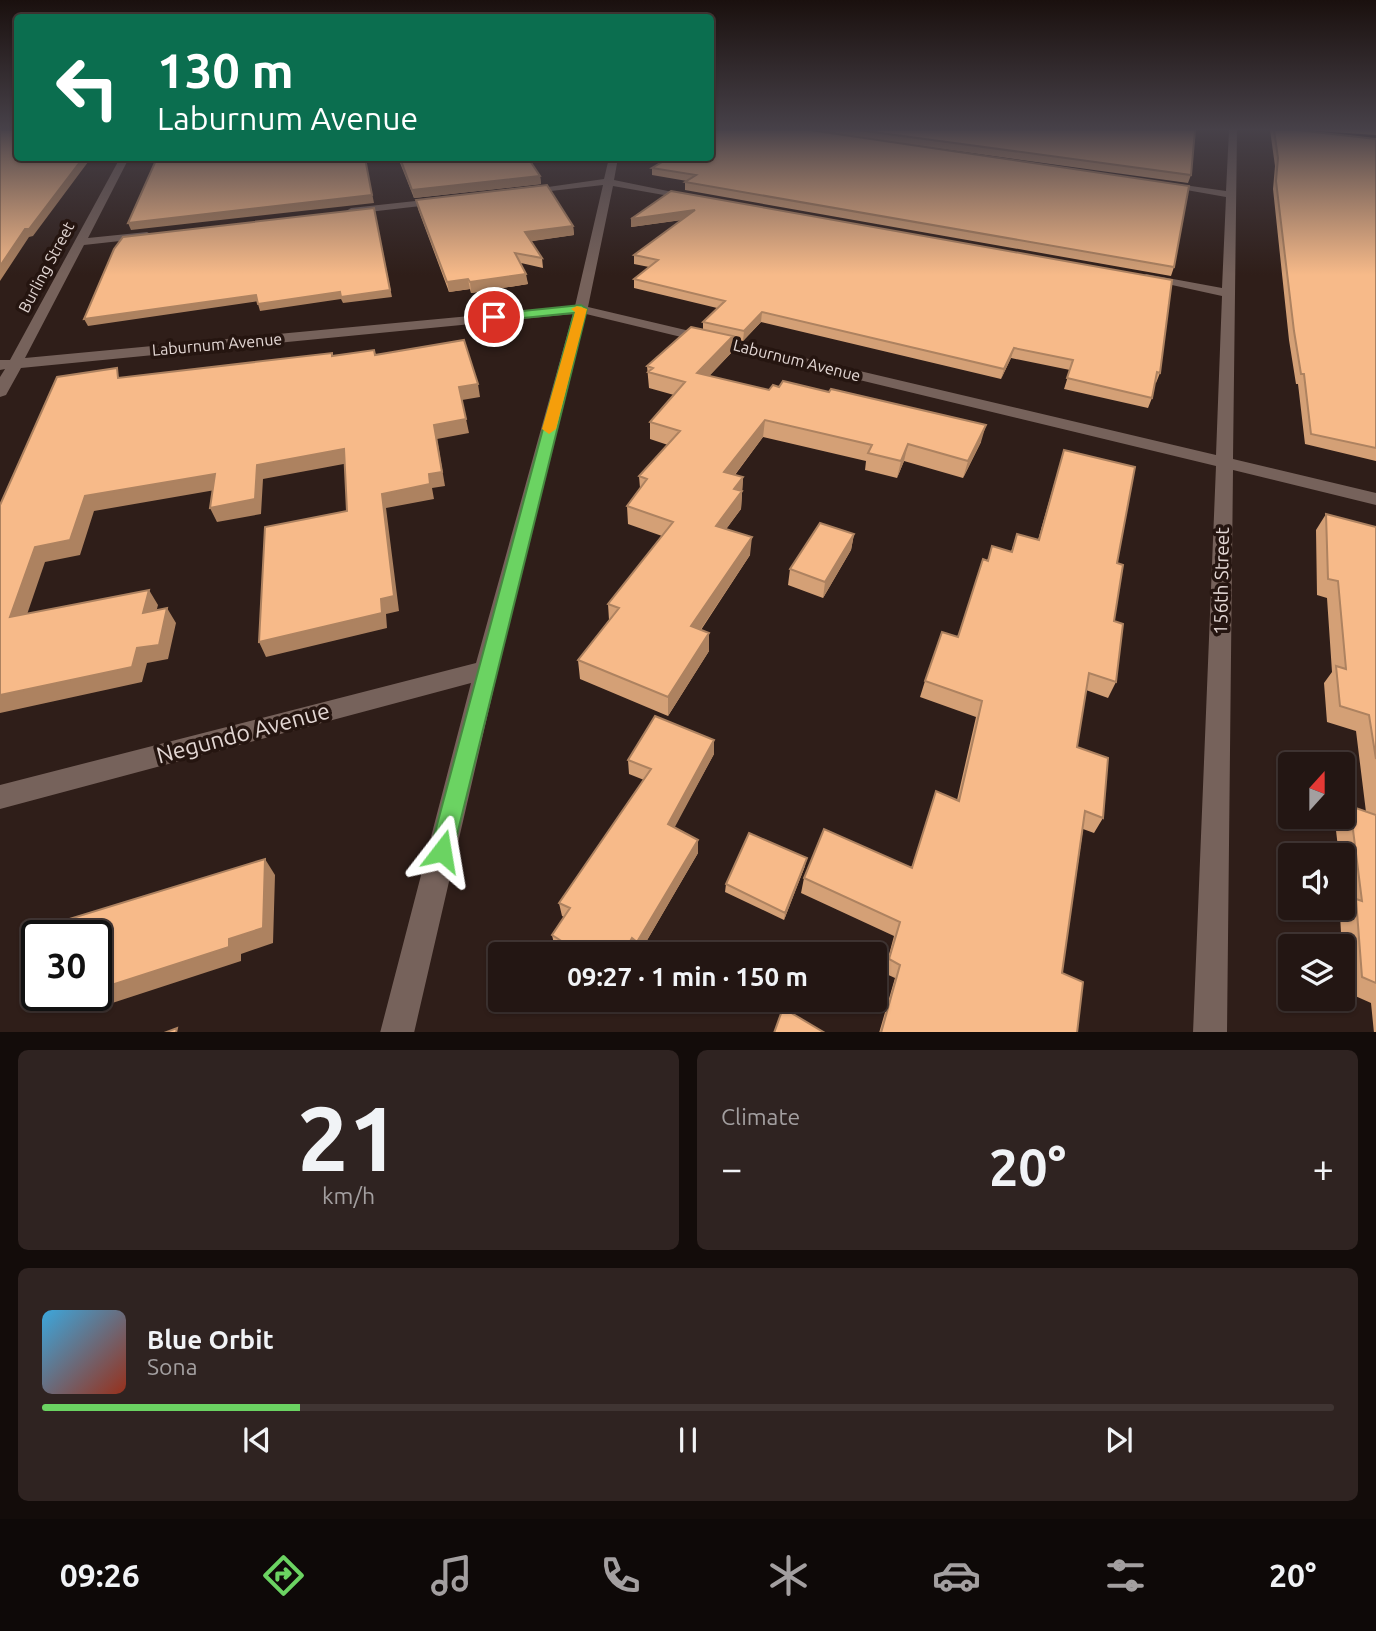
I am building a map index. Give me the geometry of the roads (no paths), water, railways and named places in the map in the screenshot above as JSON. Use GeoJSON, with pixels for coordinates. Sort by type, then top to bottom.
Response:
{"type":"FeatureCollection","features":[{"type":"Feature","properties":{"kind":"street","name":"Burling Street"},"geometry":{"type":"LineString","coordinates":[[0,392],[8,364],[116,178]]}},
{"type":"Feature","properties":{"kind":"street"},"geometry":{"type":"LineString","coordinates":[[397,1032],[486,670],[581,309],[608,178]]}},
{"type":"Feature","properties":{"kind":"street","name":"156th Street"},"geometry":{"type":"LineString","coordinates":[[1210,1032],[1232,178]]}},
{"type":"Feature","properties":{"kind":"street"},"geometry":{"type":"LineString","coordinates":[[517,192],[607,182],[710,201]]}},
{"type":"Feature","properties":{"kind":"street"},"geometry":{"type":"LineString","coordinates":[[1150,183],[1231,195]]}},
{"type":"Feature","properties":{"kind":"street"},"geometry":{"type":"LineString","coordinates":[[339,213],[462,199]]}},
{"type":"Feature","properties":{"kind":"street"},"geometry":{"type":"LineString","coordinates":[[79,242],[161,233]]}},
{"type":"Feature","properties":{"kind":"street"},"geometry":{"type":"LineString","coordinates":[[1132,275],[1228,293]]}},
{"type":"Feature","properties":{"kind":"street","name":"Laburnum Avenue"},"geometry":{"type":"LineString","coordinates":[[8,364],[581,309],[1376,499]]}},
{"type":"Feature","properties":{"kind":"street","name":"Negundo Avenue"},"geometry":{"type":"LineString","coordinates":[[0,796],[486,670]]}}]}
